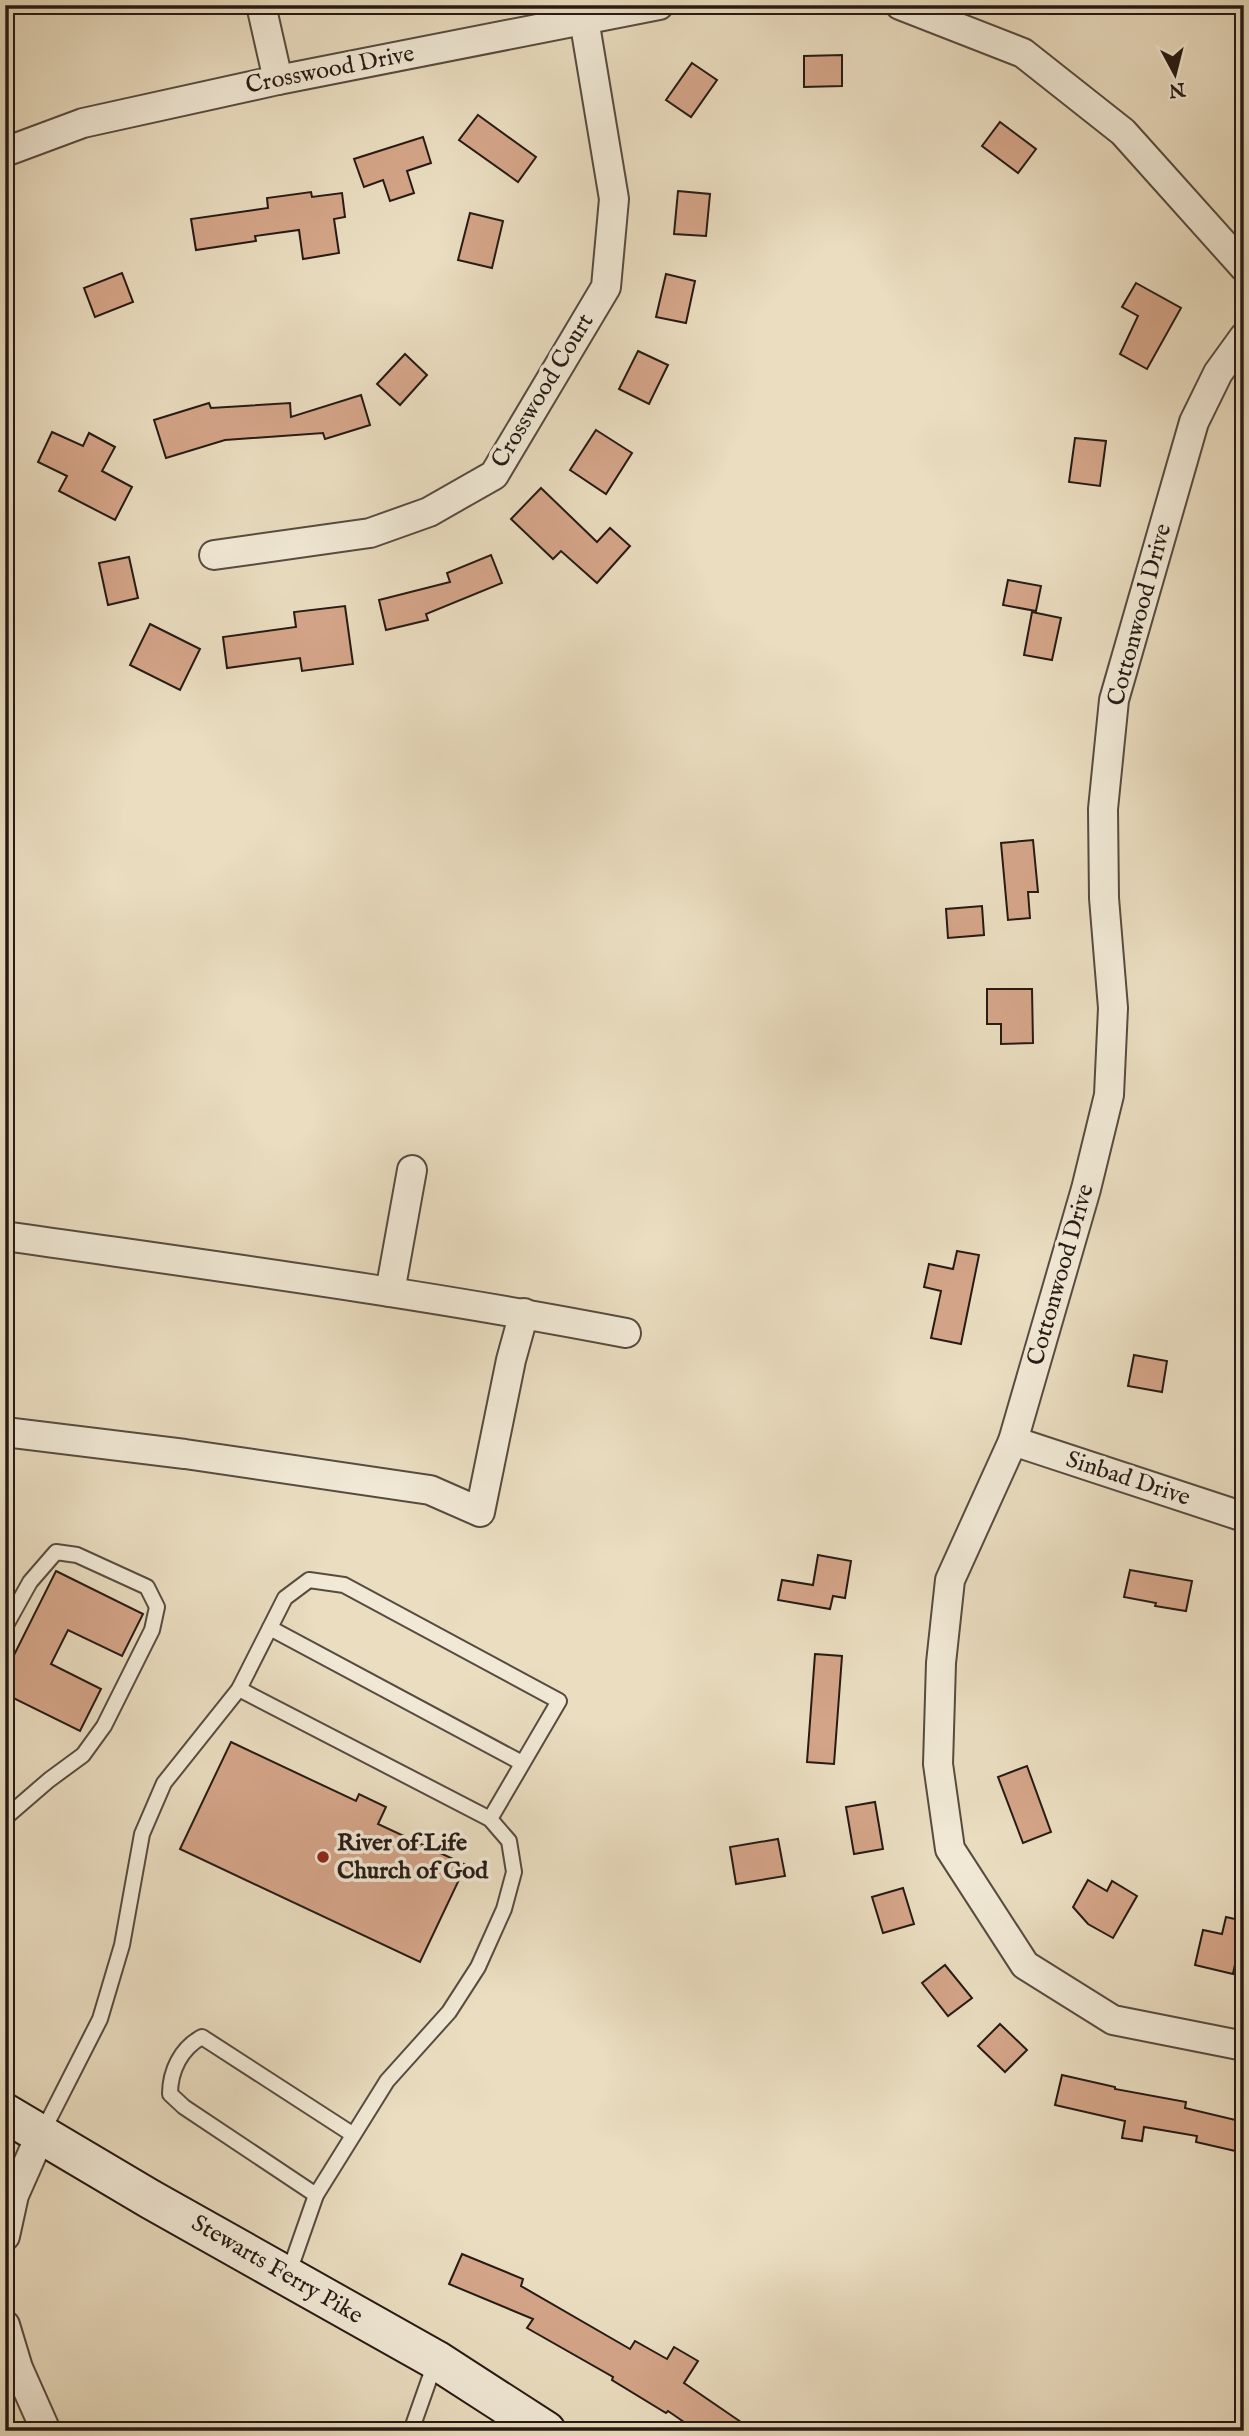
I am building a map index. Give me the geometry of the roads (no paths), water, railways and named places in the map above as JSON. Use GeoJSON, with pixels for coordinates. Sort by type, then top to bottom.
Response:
{"type":"FeatureCollection","features":[{"type":"Feature","properties":{"kind":"main road","name":"Stewarts Ferry Pike"},"geometry":{"type":"LineString","coordinates":[[5,2113],[436,2360],[546,2431]]}},
{"type":"Feature","properties":{"kind":"street"},"geometry":{"type":"LineString","coordinates":[[261,5],[278,80]]}},
{"type":"Feature","properties":{"kind":"street","name":"Crosswood Drive"},"geometry":{"type":"LineString","coordinates":[[5,152],[83,123],[278,80],[659,5]]}},
{"type":"Feature","properties":{"kind":"street"},"geometry":{"type":"LineString","coordinates":[[900,5],[1023,53],[1123,132],[1244,267]]}},
{"type":"Feature","properties":{"kind":"street","name":"Crosswood Court"},"geometry":{"type":"LineString","coordinates":[[214,555],[370,533],[429,512],[494,475],[606,287],[614,199],[584,19]]}},
{"type":"Feature","properties":{"kind":"street","name":"Cottonwood Drive"},"geometry":{"type":"LineString","coordinates":[[1244,337],[1218,373],[1194,422],[1114,700],[1102,809],[1104,898],[1113,1008],[1109,1095],[1086,1189],[1013,1441],[950,1580],[941,1662],[938,1764],[950,1849],[1025,1965],[1113,2020],[1244,2046]]}},
{"type":"Feature","properties":{"kind":"street"},"geometry":{"type":"LineString","coordinates":[[390,1292],[412,1170]]}},
{"type":"Feature","properties":{"kind":"street"},"geometry":{"type":"LineString","coordinates":[[5,1236],[390,1292],[524,1313],[626,1333]]}},
{"type":"Feature","properties":{"kind":"street"},"geometry":{"type":"LineString","coordinates":[[5,1432],[185,1454],[430,1490],[480,1512],[511,1360],[524,1313]]}},
{"type":"Feature","properties":{"kind":"street","name":"Sinbad Drive"},"geometry":{"type":"LineString","coordinates":[[1013,1441],[1244,1517]]}},
{"type":"Feature","properties":{"kind":"street"},"geometry":{"type":"LineString","coordinates":[[5,2236],[14,2195],[41,2134]]}},
{"type":"Feature","properties":{"kind":"street"},"geometry":{"type":"LineString","coordinates":[[5,2325],[12,2370],[46,2431]]}},
{"type":"Feature","properties":{"kind":"lane"},"geometry":{"type":"LineString","coordinates":[[5,1627],[30,1582],[56,1552],[77,1555],[147,1587],[157,1607],[152,1630],[104,1726],[83,1755],[48,1780],[5,1818]]}},
{"type":"Feature","properties":{"kind":"lane"},"geometry":{"type":"LineString","coordinates":[[41,2134],[100,2019],[122,1945],[142,1834],[164,1783],[239,1689],[285,1598],[309,1580],[344,1585],[559,1702],[490,1819]]}},
{"type":"Feature","properties":{"kind":"lane"},"geometry":{"type":"LineString","coordinates":[[270,1628],[522,1763]]}},
{"type":"Feature","properties":{"kind":"lane"},"geometry":{"type":"LineString","coordinates":[[239,1689],[490,1819],[509,1841],[514,1872],[504,1909],[478,1966],[449,2012],[387,2081],[352,2134],[316,2195],[287,2276]]}},
{"type":"Feature","properties":{"kind":"lane"},"geometry":{"type":"LineString","coordinates":[[316,2195],[184,2107],[170,2094],[170,2078],[188,2045],[202,2037],[352,2134]]}},
{"type":"Feature","properties":{"kind":"lane"},"geometry":{"type":"LineString","coordinates":[[411,2431],[436,2360]]}},
{"type":"Feature","properties":{"kind":"place","name":"River of Life Church of God"},"geometry":{"type":"Point","coordinates":[323,1857]}}]}
